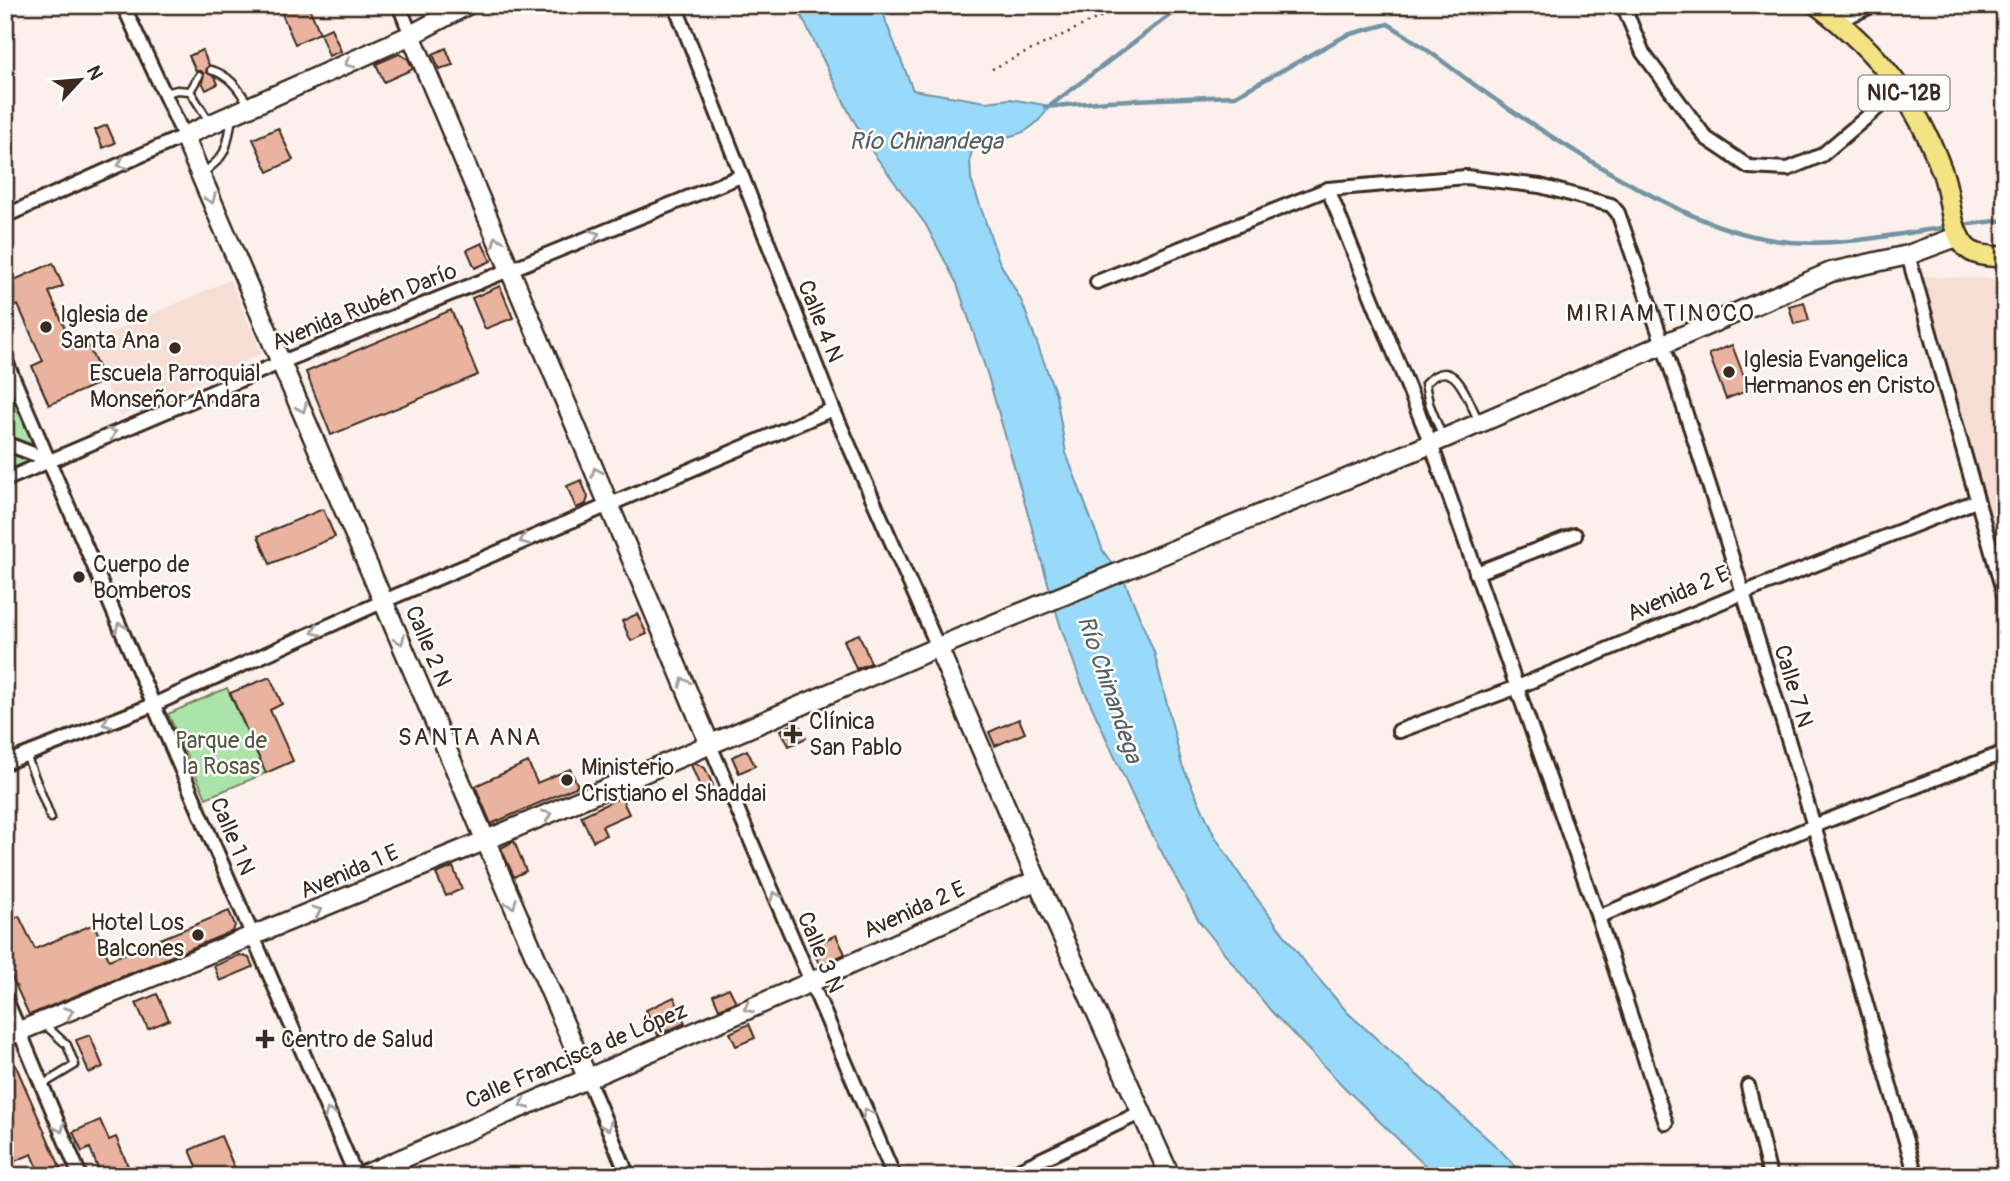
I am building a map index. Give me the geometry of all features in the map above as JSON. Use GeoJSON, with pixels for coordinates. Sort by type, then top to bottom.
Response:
{"type":"FeatureCollection","features":[{"type":"Feature","properties":{"kind":"main road","name":"NIC-12B"},"geometry":{"type":"LineString","coordinates":[[1817,5],[1858,37],[1901,88],[1929,135],[1945,178],[1959,236]]}},
{"type":"Feature","properties":{"kind":"main road"},"geometry":{"type":"LineString","coordinates":[[1959,236],[1971,251],[1981,255],[2005,257]]}},
{"type":"Feature","properties":{"kind":"street"},"geometry":{"type":"LineString","coordinates":[[123,5],[184,136]]}},
{"type":"Feature","properties":{"kind":"street"},"geometry":{"type":"LineString","coordinates":[[399,5],[710,745]]}},
{"type":"Feature","properties":{"kind":"street"},"geometry":{"type":"LineString","coordinates":[[5,216],[411,35],[467,5]]}},
{"type":"Feature","properties":{"kind":"street","name":"Calle 4 N"},"geometry":{"type":"LineString","coordinates":[[675,5],[834,409],[938,647]]}},
{"type":"Feature","properties":{"kind":"street"},"geometry":{"type":"LineString","coordinates":[[1623,5],[1643,53],[1706,138],[1749,167],[1788,169],[1822,155],[1901,88]]}},
{"type":"Feature","properties":{"kind":"street"},"geometry":{"type":"LineString","coordinates":[[1838,21],[1874,5]]}},
{"type":"Feature","properties":{"kind":"street","name":"Calle 2 N"},"geometry":{"type":"LineString","coordinates":[[184,136],[628,1176]]}},
{"type":"Feature","properties":{"kind":"street","name":"Avenida Rubén Darío"},"geometry":{"type":"LineString","coordinates":[[5,480],[282,362],[741,176]]}},
{"type":"Feature","properties":{"kind":"street","name":"Calle 7 N"},"geometry":{"type":"LineString","coordinates":[[1328,188],[1466,177],[1540,186],[1611,205],[1618,213],[1664,344],[1816,825],[1916,1176]]}},
{"type":"Feature","properties":{"kind":"street"},"geometry":{"type":"LineString","coordinates":[[1097,282],[1328,188],[1437,441],[1476,573],[1598,917],[1666,1123]]}},
{"type":"Feature","properties":{"kind":"street","name":"Avenida 1 E"},"geometry":{"type":"LineString","coordinates":[[12,1034],[484,841],[938,647],[1437,441],[1831,272],[1908,255],[1959,236]]}},
{"type":"Feature","properties":{"kind":"street"},"geometry":{"type":"LineString","coordinates":[[1908,255],[2005,598]]}},
{"type":"Feature","properties":{"kind":"street","name":"Calle 1 N"},"geometry":{"type":"LineString","coordinates":[[5,359],[356,1176]]}},
{"type":"Feature","properties":{"kind":"street"},"geometry":{"type":"LineString","coordinates":[[5,763],[153,705],[609,503],[834,409]]}},
{"type":"Feature","properties":{"kind":"street"},"geometry":{"type":"LineString","coordinates":[[5,443],[49,460]]}},
{"type":"Feature","properties":{"kind":"street","name":"Avenida 2 E"},"geometry":{"type":"LineString","coordinates":[[1399,731],[1516,688],[1743,593],[1976,501]]}},
{"type":"Feature","properties":{"kind":"street"},"geometry":{"type":"LineString","coordinates":[[1476,573],[1575,535]]}},
{"type":"Feature","properties":{"kind":"street"},"geometry":{"type":"LineString","coordinates":[[938,647],[1037,880],[1170,1176]]}},
{"type":"Feature","properties":{"kind":"street","name":"Calle 3 N"},"geometry":{"type":"LineString","coordinates":[[710,745],[894,1176]]}},
{"type":"Feature","properties":{"kind":"street"},"geometry":{"type":"LineString","coordinates":[[1598,917],[1816,825],[2005,752]]}},
{"type":"Feature","properties":{"kind":"street","name":"Avenida 2 E"},"geometry":{"type":"LineString","coordinates":[[811,982],[1037,880]]}},
{"type":"Feature","properties":{"kind":"street","name":"Calle Francisca de López"},"geometry":{"type":"LineString","coordinates":[[362,1176],[811,982]]}},
{"type":"Feature","properties":{"kind":"street"},"geometry":{"type":"LineString","coordinates":[[5,997],[12,1034],[42,1084],[80,1176]]}},
{"type":"Feature","properties":{"kind":"street"},"geometry":{"type":"LineString","coordinates":[[1748,1086],[1770,1176]]}},
{"type":"Feature","properties":{"kind":"street"},"geometry":{"type":"LineString","coordinates":[[1006,1176],[1142,1112]]}},
{"type":"Feature","properties":{"kind":"lane"},"geometry":{"type":"LineString","coordinates":[[211,71],[220,73],[235,85],[250,107]]}},
{"type":"Feature","properties":{"kind":"lane"},"geometry":{"type":"LineString","coordinates":[[190,91],[198,76]]}},
{"type":"Feature","properties":{"kind":"lane"},"geometry":{"type":"LineString","coordinates":[[165,93],[190,91]]}},
{"type":"Feature","properties":{"kind":"lane"},"geometry":{"type":"LineString","coordinates":[[190,91],[211,125]]}},
{"type":"Feature","properties":{"kind":"lane"},"geometry":{"type":"LineString","coordinates":[[201,175],[218,163],[224,154],[233,115]]}},
{"type":"Feature","properties":{"kind":"lane"},"geometry":{"type":"LineString","coordinates":[[1437,441],[1425,384],[1432,376],[1442,372],[1451,373],[1458,380],[1479,423]]}},
{"type":"Feature","properties":{"kind":"lane"},"geometry":{"type":"LineString","coordinates":[[26,755],[51,818]]}},
{"type":"Feature","properties":{"kind":"lane"},"geometry":{"type":"LineString","coordinates":[[42,1022],[67,1045],[75,1065],[42,1084]]}},
{"type":"Feature","properties":{"kind":"path"},"geometry":{"type":"LineString","coordinates":[[992,69],[1125,5]]}},
{"type":"Feature","properties":{"kind":"shaded area"},"geometry":{"type":"Polygon","coordinates":[[[1917,276],[2005,279],[2005,582],[1917,276]]]}},
{"type":"Feature","properties":{"kind":"shaded area","name":"Escuela Parroquial Monseñor Andara"},"geometry":{"type":"Polygon","coordinates":[[[230,280],[262,354],[120,416],[87,343],[230,280]]]}},
{"type":"Feature","properties":{"kind":"green space"},"geometry":{"type":"Polygon","coordinates":[[[5,359],[49,460],[5,480],[5,359]]]}},
{"type":"Feature","properties":{"kind":"green space","name":"Parque de la Rosas"},"geometry":{"type":"Polygon","coordinates":[[[227,688],[266,773],[206,798],[168,714],[227,688]]]}},
{"type":"Feature","properties":{"kind":"water","name":"Río Chinandega"},"geometry":{"type":"Polygon","coordinates":[[[796,5],[882,5],[913,90],[986,102],[1010,99],[1050,106],[1041,118],[1024,132],[973,148],[970,158],[971,179],[999,261],[1022,302],[1056,395],[1066,453],[1103,551],[1125,582],[1154,652],[1182,765],[1214,835],[1246,884],[1310,969],[1348,1013],[1499,1149],[1525,1176],[1436,1176],[1347,1090],[1271,1011],[1199,921],[1138,808],[1082,685],[1061,628],[987,373],[957,284],[926,225],[871,150],[851,116],[796,5]]]}},
{"type":"Feature","properties":{"kind":"building"},"geometry":{"type":"Polygon","coordinates":[[[278,5],[308,5],[320,33],[295,44],[278,5]]]}},
{"type":"Feature","properties":{"kind":"building"},"geometry":{"type":"Polygon","coordinates":[[[331,28],[341,51],[329,56],[320,33],[331,28]]]}},
{"type":"Feature","properties":{"kind":"building"},"geometry":{"type":"Polygon","coordinates":[[[446,48],[453,65],[439,69],[433,54],[446,48]]]}},
{"type":"Feature","properties":{"kind":"building"},"geometry":{"type":"Polygon","coordinates":[[[202,50],[209,65],[206,72],[215,77],[218,84],[206,90],[202,82],[204,74],[196,71],[189,56],[202,50]]]}},
{"type":"Feature","properties":{"kind":"building"},"geometry":{"type":"Polygon","coordinates":[[[399,54],[408,59],[413,69],[384,82],[376,64],[399,54]]]}},
{"type":"Feature","properties":{"kind":"building"},"geometry":{"type":"Polygon","coordinates":[[[107,125],[115,143],[103,148],[95,130],[107,125]]]}},
{"type":"Feature","properties":{"kind":"building"},"geometry":{"type":"Polygon","coordinates":[[[278,128],[293,160],[268,172],[253,139],[278,128]]]}},
{"type":"Feature","properties":{"kind":"building"},"geometry":{"type":"Polygon","coordinates":[[[482,243],[491,261],[475,268],[467,250],[482,243]]]}},
{"type":"Feature","properties":{"kind":"building","name":"Iglesia de Santa Ana"},"geometry":{"type":"Polygon","coordinates":[[[53,263],[63,286],[49,292],[74,349],[87,343],[104,381],[49,405],[32,366],[43,361],[18,305],[5,310],[5,284],[53,263]]]}},
{"type":"Feature","properties":{"kind":"building"},"geometry":{"type":"Polygon","coordinates":[[[500,286],[513,318],[485,329],[472,298],[500,286]]]}},
{"type":"Feature","properties":{"kind":"building"},"geometry":{"type":"Polygon","coordinates":[[[1804,302],[1809,320],[1794,324],[1789,306],[1804,302]]]}},
{"type":"Feature","properties":{"kind":"building"},"geometry":{"type":"Polygon","coordinates":[[[451,310],[478,375],[331,435],[306,372],[451,310]]]}},
{"type":"Feature","properties":{"kind":"building","name":"Iglesia Evangelica Hermanos en Cristo"},"geometry":{"type":"Polygon","coordinates":[[[1732,345],[1749,390],[1726,399],[1709,354],[1732,345]]]}},
{"type":"Feature","properties":{"kind":"building"},"geometry":{"type":"Polygon","coordinates":[[[581,480],[588,497],[586,504],[576,508],[567,486],[581,480]]]}},
{"type":"Feature","properties":{"kind":"building"},"geometry":{"type":"Polygon","coordinates":[[[323,509],[335,537],[270,564],[258,536],[323,509]]]}},
{"type":"Feature","properties":{"kind":"building"},"geometry":{"type":"Polygon","coordinates":[[[637,614],[647,634],[631,641],[622,621],[637,614]]]}},
{"type":"Feature","properties":{"kind":"building"},"geometry":{"type":"Polygon","coordinates":[[[859,634],[871,663],[856,669],[844,640],[859,634]]]}},
{"type":"Feature","properties":{"kind":"building"},"geometry":{"type":"Polygon","coordinates":[[[270,677],[282,704],[270,710],[293,761],[266,773],[230,693],[270,677]]]}},
{"type":"Feature","properties":{"kind":"building"},"geometry":{"type":"Polygon","coordinates":[[[1019,719],[1025,733],[995,746],[989,732],[1019,719]]]}},
{"type":"Feature","properties":{"kind":"building","name":"Clínica San Pablo"},"geometry":{"type":"Polygon","coordinates":[[[798,722],[806,738],[789,746],[781,730],[798,722]]]}},
{"type":"Feature","properties":{"kind":"building"},"geometry":{"type":"Polygon","coordinates":[[[747,750],[755,766],[739,773],[732,757],[747,750]]]}},
{"type":"Feature","properties":{"kind":"building"},"geometry":{"type":"Polygon","coordinates":[[[528,762],[537,783],[570,769],[578,786],[491,824],[475,786],[528,762]]]}},
{"type":"Feature","properties":{"kind":"building"},"geometry":{"type":"Polygon","coordinates":[[[695,763],[705,768],[713,785],[702,791],[691,765],[695,763]]]}},
{"type":"Feature","properties":{"kind":"building"},"geometry":{"type":"Polygon","coordinates":[[[621,797],[629,814],[602,826],[606,835],[593,841],[581,816],[621,797]]]}},
{"type":"Feature","properties":{"kind":"building"},"geometry":{"type":"Polygon","coordinates":[[[514,841],[526,871],[514,877],[501,848],[514,841]]]}},
{"type":"Feature","properties":{"kind":"building"},"geometry":{"type":"Polygon","coordinates":[[[453,867],[462,889],[446,896],[436,874],[453,867]]]}},
{"type":"Feature","properties":{"kind":"building"},"geometry":{"type":"Polygon","coordinates":[[[229,911],[235,925],[233,931],[29,1015],[5,962],[5,923],[19,916],[35,949],[94,924],[109,960],[229,911]]]}},
{"type":"Feature","properties":{"kind":"building"},"geometry":{"type":"Polygon","coordinates":[[[836,935],[845,954],[820,966],[811,946],[836,935]]]}},
{"type":"Feature","properties":{"kind":"building"},"geometry":{"type":"Polygon","coordinates":[[[240,955],[249,958],[253,967],[220,981],[214,966],[240,955]]]}},
{"type":"Feature","properties":{"kind":"building"},"geometry":{"type":"Polygon","coordinates":[[[729,988],[736,1002],[719,1009],[713,995],[729,988]]]}},
{"type":"Feature","properties":{"kind":"building"},"geometry":{"type":"Polygon","coordinates":[[[157,994],[169,1020],[148,1029],[136,1003],[157,994]]]}},
{"type":"Feature","properties":{"kind":"building"},"geometry":{"type":"Polygon","coordinates":[[[674,997],[685,1023],[658,1035],[646,1010],[674,997]]]}},
{"type":"Feature","properties":{"kind":"building"},"geometry":{"type":"Polygon","coordinates":[[[749,1024],[755,1038],[736,1046],[730,1033],[749,1024]]]}},
{"type":"Feature","properties":{"kind":"building"},"geometry":{"type":"Polygon","coordinates":[[[90,1035],[103,1067],[89,1073],[76,1040],[90,1035]]]}},
{"type":"Feature","properties":{"kind":"building"},"geometry":{"type":"Polygon","coordinates":[[[5,1048],[8,1048],[64,1176],[41,1176],[32,1154],[15,1161],[5,1140],[5,1048]]]}},
{"type":"Feature","properties":{"kind":"building"},"geometry":{"type":"Polygon","coordinates":[[[100,1120],[109,1140],[116,1137],[128,1166],[105,1176],[101,1176],[90,1148],[82,1152],[73,1132],[100,1120]]]}},
{"type":"Feature","properties":{"kind":"building"},"geometry":{"type":"Polygon","coordinates":[[[221,1136],[238,1176],[201,1176],[190,1150],[221,1136]]]}},
{"type":"Feature","properties":{"kind":"waterway"},"geometry":{"type":"LineString","coordinates":[[1051,105],[1183,5]]}},
{"type":"Feature","properties":{"kind":"waterway"},"geometry":{"type":"LineString","coordinates":[[1045,107],[1108,101],[1235,96],[1347,35],[1388,24],[1540,130],[1670,205],[1716,225],[1765,238],[1810,243],[1870,239],[1948,227]]}},
{"type":"Feature","properties":{"kind":"waterway"},"geometry":{"type":"LineString","coordinates":[[1961,225],[2005,220]]}},
{"type":"Feature","properties":{"kind":"place","name":"Iglesia de Santa Ana"},"geometry":{"type":"Point","coordinates":[46,327]}},
{"type":"Feature","properties":{"kind":"place","name":"Escuela Parroquial Monseñor Andara"},"geometry":{"type":"Point","coordinates":[175,348]}},
{"type":"Feature","properties":{"kind":"place","name":"Iglesia Evangelica Hermanos en Cristo"},"geometry":{"type":"Point","coordinates":[1729,372]}},
{"type":"Feature","properties":{"kind":"place","name":"Cuerpo de Bomberos"},"geometry":{"type":"Point","coordinates":[79,577]}},
{"type":"Feature","properties":{"kind":"place","name":"Clínica San Pablo"},"geometry":{"type":"Point","coordinates":[793,734]}},
{"type":"Feature","properties":{"kind":"place","name":"Ministerio Cristiano el Shaddai"},"geometry":{"type":"Point","coordinates":[567,780]}},
{"type":"Feature","properties":{"kind":"place","name":"Hotel Los Balcones"},"geometry":{"type":"Point","coordinates":[198,935]}},
{"type":"Feature","properties":{"kind":"place","name":"Centro de Salud"},"geometry":{"type":"Point","coordinates":[265,1039]}},
{"type":"Feature","properties":{"kind":"district","name":"MIRIAM TINOCO"},"geometry":{"type":"Point","coordinates":[1661,313]}},
{"type":"Feature","properties":{"kind":"district","name":"SANTA ANA"},"geometry":{"type":"Point","coordinates":[470,737]}}]}
